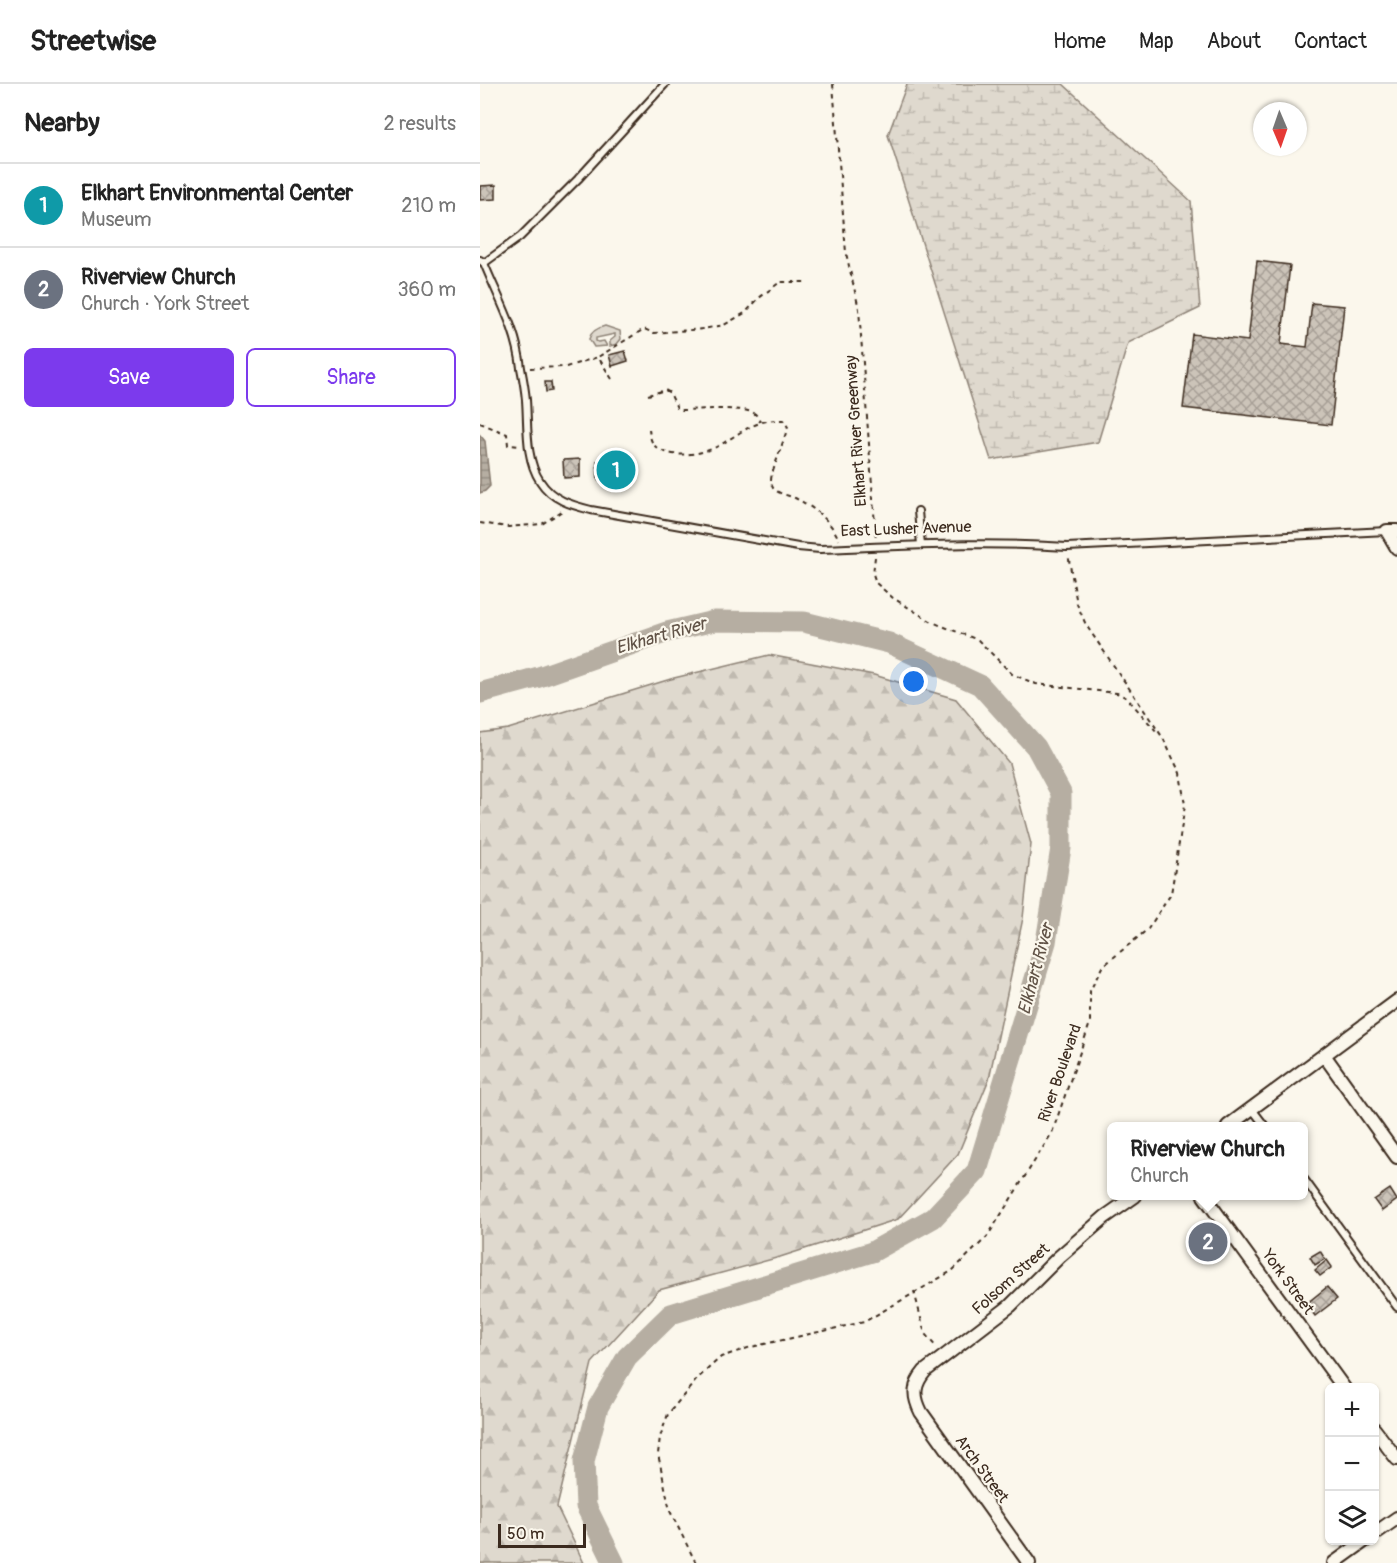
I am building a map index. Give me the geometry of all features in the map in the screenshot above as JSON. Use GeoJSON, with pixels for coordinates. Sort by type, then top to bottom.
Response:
{"type":"FeatureCollection","features":[{"type":"Feature","properties":{"kind":"street"},"geometry":{"type":"LineString","coordinates":[[1392,531],[1397,548]]}},
{"type":"Feature","properties":{"kind":"street"},"geometry":{"type":"LineString","coordinates":[[1234,1122],[1396,1005]]}},
{"type":"Feature","properties":{"kind":"street"},"geometry":{"type":"LineString","coordinates":[[1324,1055],[1397,1157]]}},
{"type":"Feature","properties":{"kind":"street","name":"Folsom Street"},"geometry":{"type":"LineString","coordinates":[[914,1391],[925,1371],[1010,1306],[1059,1257],[1105,1217],[1129,1200]]}},
{"type":"Feature","properties":{"kind":"street","name":"York Street"},"geometry":{"type":"LineString","coordinates":[[1207,1200],[1340,1383]]}},
{"type":"Feature","properties":{"kind":"street","name":"Arch Street"},"geometry":{"type":"LineString","coordinates":[[914,1391],[915,1401],[921,1412],[1029,1563]]}},
{"type":"Feature","properties":{"kind":"street"},"geometry":{"type":"LineString","coordinates":[[1379,1436],[1397,1460]]}},
{"type":"Feature","properties":{"kind":"street"},"geometry":{"type":"LineString","coordinates":[[1379,1531],[1397,1518]]}},
{"type":"Feature","properties":{"kind":"street"},"geometry":{"type":"LineString","coordinates":[[1334,1563],[1359,1545]]}},
{"type":"Feature","properties":{"kind":"lane"},"geometry":{"type":"LineString","coordinates":[[482,262],[520,237],[578,179],[665,84]]}},
{"type":"Feature","properties":{"kind":"lane","name":"East Lusher Avenue"},"geometry":{"type":"LineString","coordinates":[[482,262],[513,327],[526,401],[529,445],[533,465],[539,481],[551,495],[566,503],[591,510],[798,547],[876,548],[1018,543],[1067,547],[1392,531]]}},
{"type":"Feature","properties":{"kind":"lane"},"geometry":{"type":"LineString","coordinates":[[918,511],[921,545]]}},
{"type":"Feature","properties":{"kind":"lane"},"geometry":{"type":"LineString","coordinates":[[1252,1109],[1262,1122]]}},
{"type":"Feature","properties":{"kind":"lane"},"geometry":{"type":"LineString","coordinates":[[1308,1185],[1397,1307]]}},
{"type":"Feature","properties":{"kind":"path","name":"Elkhart River Greenway"},"geometry":{"type":"LineString","coordinates":[[833,84],[846,252],[860,320],[876,548],[873,574],[876,583],[893,598],[932,622],[978,640],[1017,677],[1056,688],[1117,693],[1127,698],[1163,738]]}},
{"type":"Feature","properties":{"kind":"path"},"geometry":{"type":"LineString","coordinates":[[521,370],[566,367],[598,357],[644,329],[654,333],[724,325],[745,313],[759,298],[780,282],[807,282]]}},
{"type":"Feature","properties":{"kind":"path"},"geometry":{"type":"LineString","coordinates":[[598,357],[612,379]]}},
{"type":"Feature","properties":{"kind":"path"},"geometry":{"type":"LineString","coordinates":[[648,395],[665,390],[670,393],[677,408],[682,410],[752,411],[757,414],[760,423]]}},
{"type":"Feature","properties":{"kind":"path"},"geometry":{"type":"LineString","coordinates":[[649,429],[651,441],[659,449],[671,454],[689,454],[719,446],[737,433],[760,423],[783,420],[788,427],[772,474],[772,487],[794,498],[830,523],[842,548]]}},
{"type":"Feature","properties":{"kind":"path"},"geometry":{"type":"LineString","coordinates":[[480,423],[507,434],[508,445],[512,447],[529,445]]}},
{"type":"Feature","properties":{"kind":"path"},"geometry":{"type":"LineString","coordinates":[[480,523],[508,527],[542,524],[561,512],[566,503]]}},
{"type":"Feature","properties":{"kind":"path","name":"River Boulevard"},"geometry":{"type":"LineString","coordinates":[[914,1291],[952,1271],[987,1237],[1052,1133],[1090,1023],[1090,990],[1102,967],[1148,929],[1171,894],[1185,805],[1180,773],[1163,738],[1086,625],[1077,604],[1067,547]]}},
{"type":"Feature","properties":{"kind":"path"},"geometry":{"type":"LineString","coordinates":[[696,1563],[670,1511],[658,1454],[660,1437],[668,1414],[698,1378],[721,1357],[751,1347],[864,1322],[914,1291],[925,1334],[931,1343],[946,1356]]}},
{"type":"Feature","properties":{"kind":"green space"},"geometry":{"type":"Polygon","coordinates":[[[907,84],[1063,84],[1191,201],[1200,308],[1128,343],[1098,442],[991,460],[888,135],[907,84]]]}},
{"type":"Feature","properties":{"kind":"green space"},"geometry":{"type":"Polygon","coordinates":[[[605,326],[620,331],[621,339],[617,344],[610,346],[610,341],[615,334],[596,338],[596,341],[604,341],[607,346],[594,347],[589,339],[591,334],[605,326]]]}},
{"type":"Feature","properties":{"kind":"green space"},"geometry":{"type":"Polygon","coordinates":[[[769,655],[874,675],[956,699],[1009,763],[1031,844],[1023,918],[989,1079],[958,1154],[898,1219],[780,1257],[659,1290],[592,1363],[557,1507],[584,1563],[480,1563],[480,733],[508,729],[674,678],[769,655]]]}},
{"type":"Feature","properties":{"kind":"shaded area"},"geometry":{"type":"Polygon","coordinates":[[[480,435],[485,441],[490,486],[480,493],[480,435]]]}},
{"type":"Feature","properties":{"kind":"building"},"geometry":{"type":"Polygon","coordinates":[[[496,185],[496,199],[480,200],[480,186],[496,185]]]}},
{"type":"Feature","properties":{"kind":"building"},"geometry":{"type":"Polygon","coordinates":[[[1257,261],[1290,265],[1281,344],[1307,347],[1312,303],[1344,306],[1331,425],[1183,408],[1192,334],[1248,341],[1257,261]]]}},
{"type":"Feature","properties":{"kind":"building"},"geometry":{"type":"Polygon","coordinates":[[[625,351],[628,361],[612,366],[609,355],[625,351]]]}},
{"type":"Feature","properties":{"kind":"building"},"geometry":{"type":"Polygon","coordinates":[[[545,382],[551,382],[552,391],[546,392],[545,382]]]}},
{"type":"Feature","properties":{"kind":"building"},"geometry":{"type":"Polygon","coordinates":[[[580,459],[580,477],[564,478],[563,460],[580,459]]]}},
{"type":"Feature","properties":{"kind":"building"},"geometry":{"type":"Polygon","coordinates":[[[634,459],[635,478],[598,480],[597,461],[634,459]]]}},
{"type":"Feature","properties":{"kind":"building"},"geometry":{"type":"Polygon","coordinates":[[[1390,1189],[1397,1200],[1382,1211],[1374,1200],[1390,1189]]]}},
{"type":"Feature","properties":{"kind":"building"},"geometry":{"type":"Polygon","coordinates":[[[1320,1251],[1325,1259],[1315,1265],[1310,1257],[1320,1251]]]}},
{"type":"Feature","properties":{"kind":"building"},"geometry":{"type":"Polygon","coordinates":[[[1327,1260],[1332,1267],[1320,1276],[1315,1270],[1327,1260]]]}},
{"type":"Feature","properties":{"kind":"building"},"geometry":{"type":"Polygon","coordinates":[[[1327,1287],[1337,1299],[1315,1316],[1306,1304],[1327,1287]]]}},
{"type":"Feature","properties":{"kind":"waterway","name":"Elkhart River"},"geometry":{"type":"LineString","coordinates":[[480,693],[539,677],[667,632],[714,621],[804,622],[889,643],[980,685],[1036,747],[1061,793],[1061,848],[1046,942],[977,1171],[933,1218],[872,1252],[671,1314],[627,1357],[598,1407],[584,1461],[586,1506],[614,1563]]}},
{"type":"Feature","properties":{"kind":"place","name":"Elkhart Environmental Center"},"geometry":{"type":"Point","coordinates":[616,470]}},
{"type":"Feature","properties":{"kind":"place","name":"Riverview Church"},"geometry":{"type":"Point","coordinates":[1208,1242]}}]}
